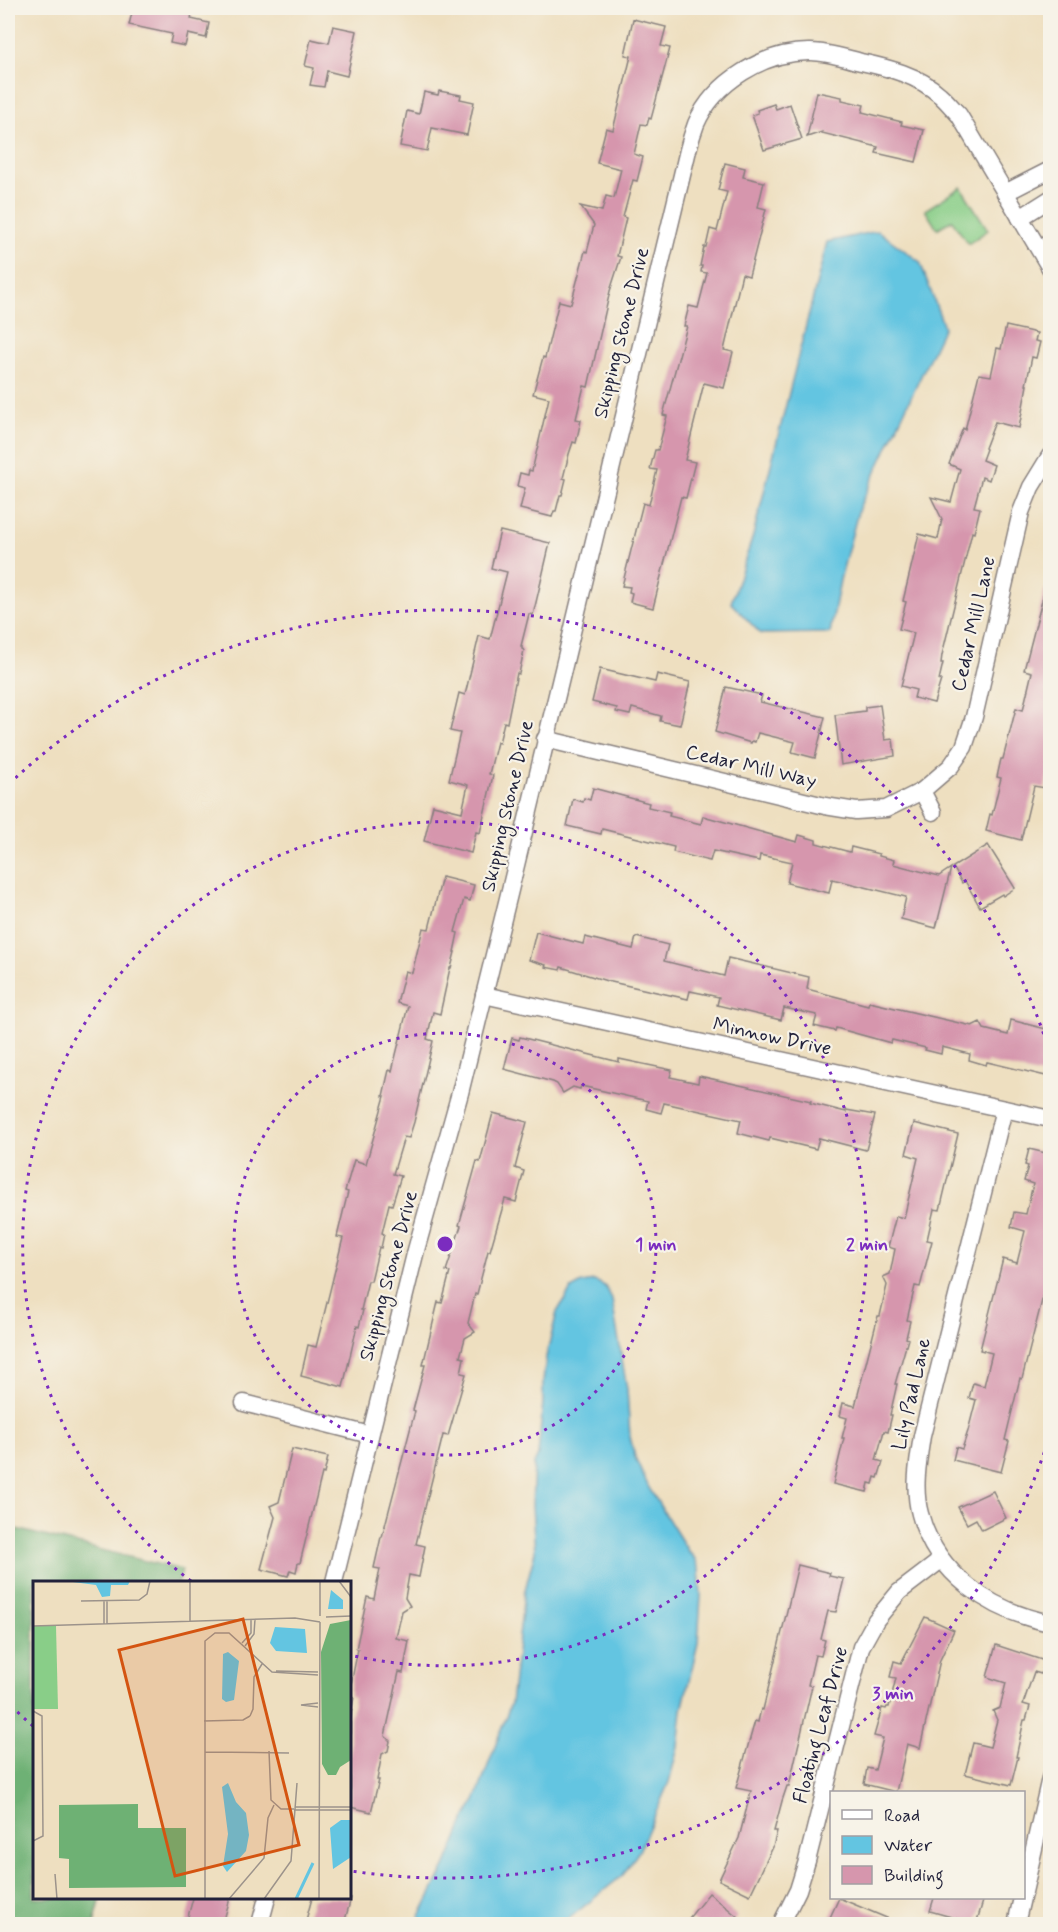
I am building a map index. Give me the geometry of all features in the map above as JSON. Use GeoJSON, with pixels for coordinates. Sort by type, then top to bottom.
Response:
{"type":"FeatureCollection","features":[{"type":"Feature","properties":{"kind":"street","name":"Skipping Stone Drive"},"geometry":{"type":"LineString","coordinates":[[334,1581],[416,1251],[460,1093],[696,123],[711,99],[735,77],[759,63],[785,55],[811,52],[893,69],[918,80],[940,94],[959,115],[1050,268]]}},
{"type":"Feature","properties":{"kind":"street"},"geometry":{"type":"LineString","coordinates":[[1005,193],[1050,170]]}},
{"type":"Feature","properties":{"kind":"street"},"geometry":{"type":"LineString","coordinates":[[1020,218],[1050,199]]}},
{"type":"Feature","properties":{"kind":"street","name":"Cedar Mill Lane"},"geometry":{"type":"LineString","coordinates":[[922,791],[951,766],[964,747],[974,717],[1021,512],[1031,487],[1050,456]]}},
{"type":"Feature","properties":{"kind":"street","name":"Cedar Mill Way"},"geometry":{"type":"LineString","coordinates":[[545,739],[825,806],[856,811],[886,809],[922,791]]}},
{"type":"Feature","properties":{"kind":"street"},"geometry":{"type":"LineString","coordinates":[[922,791],[933,812]]}},
{"type":"Feature","properties":{"kind":"street","name":"Minnow Drive"},"geometry":{"type":"LineString","coordinates":[[484,995],[1050,1119]]}},
{"type":"Feature","properties":{"kind":"street","name":"Lily Pad Lane"},"geometry":{"type":"LineString","coordinates":[[1004,1109],[925,1424],[918,1464],[917,1488],[920,1513],[930,1541],[941,1560],[963,1583],[988,1601],[1018,1614],[1050,1623]]}},
{"type":"Feature","properties":{"kind":"street"},"geometry":{"type":"LineString","coordinates":[[244,1403],[370,1436]]}},
{"type":"Feature","properties":{"kind":"street","name":"Floating Leaf Drive"},"geometry":{"type":"LineString","coordinates":[[781,1924],[798,1890],[807,1861],[861,1647],[876,1620],[899,1592],[941,1560]]}},
{"type":"Feature","properties":{"kind":"street"},"geometry":{"type":"LineString","coordinates":[[1025,1884],[1050,1778]]}},
{"type":"Feature","properties":{"kind":"street"},"geometry":{"type":"LineString","coordinates":[[260,1924],[267,1899]]}},
{"type":"Feature","properties":{"kind":"street"},"geometry":{"type":"LineString","coordinates":[[1016,1924],[1022,1899]]}},
{"type":"Feature","properties":{"kind":"green space"},"geometry":{"type":"Polygon","coordinates":[[[961,187],[988,230],[968,244],[952,220],[937,229],[925,210],[961,187]]]}},
{"type":"Feature","properties":{"kind":"green space"},"geometry":{"type":"Polygon","coordinates":[[[8,1527],[182,1570],[179,1581],[33,1581],[33,1899],[101,1899],[94,1924],[8,1924],[8,1527]]]}},
{"type":"Feature","properties":{"kind":"water"},"geometry":{"type":"Polygon","coordinates":[[[878,231],[920,262],[944,327],[859,508],[840,580],[830,633],[761,634],[731,603],[753,536],[827,242],[878,231]]]}},
{"type":"Feature","properties":{"kind":"water"},"geometry":{"type":"Polygon","coordinates":[[[594,1281],[606,1288],[612,1300],[627,1389],[630,1437],[635,1457],[649,1488],[695,1559],[699,1570],[701,1596],[698,1643],[682,1710],[678,1747],[669,1782],[639,1851],[623,1875],[562,1924],[416,1924],[475,1801],[511,1703],[524,1594],[535,1552],[532,1506],[534,1464],[538,1455],[546,1357],[557,1312],[571,1289],[582,1283],[594,1281]]]}},
{"type":"Feature","properties":{"kind":"building"},"geometry":{"type":"Polygon","coordinates":[[[133,8],[193,8],[191,19],[209,23],[206,38],[188,34],[185,46],[170,43],[172,34],[129,25],[133,8]]]}},
{"type":"Feature","properties":{"kind":"building"},"geometry":{"type":"Polygon","coordinates":[[[633,19],[666,27],[661,46],[670,48],[651,119],[649,118],[647,125],[641,124],[634,154],[643,157],[637,181],[633,180],[623,217],[626,218],[617,256],[621,257],[610,291],[588,387],[584,386],[576,419],[581,420],[576,443],[573,442],[569,454],[563,478],[566,479],[562,495],[560,495],[552,517],[520,509],[525,488],[517,486],[520,473],[528,475],[529,470],[532,471],[549,398],[533,394],[543,357],[545,358],[559,301],[571,304],[594,225],[580,206],[602,211],[606,196],[614,198],[621,169],[597,163],[606,128],[613,130],[631,56],[625,55],[633,19]]]}},
{"type":"Feature","properties":{"kind":"building"},"geometry":{"type":"Polygon","coordinates":[[[333,26],[357,31],[347,76],[327,71],[324,87],[310,85],[314,68],[305,66],[311,39],[329,43],[333,26]]]}},
{"type":"Feature","properties":{"kind":"building"},"geometry":{"type":"Polygon","coordinates":[[[439,91],[461,95],[460,99],[474,102],[467,135],[432,128],[427,151],[400,146],[407,111],[419,114],[424,92],[438,95],[439,91]]]}},
{"type":"Feature","properties":{"kind":"building"},"geometry":{"type":"Polygon","coordinates":[[[817,92],[842,97],[842,100],[864,105],[862,112],[924,130],[916,162],[876,153],[878,147],[822,132],[807,137],[817,92]]]}},
{"type":"Feature","properties":{"kind":"building"},"geometry":{"type":"Polygon","coordinates":[[[774,104],[776,109],[790,104],[802,139],[764,150],[752,115],[758,113],[757,110],[774,104]]]}},
{"type":"Feature","properties":{"kind":"building"},"geometry":{"type":"Polygon","coordinates":[[[725,163],[745,168],[743,177],[764,182],[758,207],[766,209],[749,276],[742,274],[724,350],[733,352],[724,388],[704,383],[685,460],[695,462],[686,498],[681,497],[653,608],[630,602],[632,593],[629,592],[630,587],[622,586],[643,503],[649,505],[657,470],[650,469],[655,450],[658,450],[667,416],[663,415],[687,326],[684,326],[689,306],[698,308],[707,273],[701,272],[702,266],[700,266],[704,247],[706,247],[710,229],[717,231],[727,192],[718,190],[725,163]]]}},
{"type":"Feature","properties":{"kind":"building"},"geometry":{"type":"Polygon","coordinates":[[[1006,326],[1037,333],[1035,341],[1040,342],[1036,358],[1032,357],[1019,428],[995,422],[985,448],[982,460],[994,465],[989,480],[982,477],[974,507],[980,508],[942,655],[941,663],[943,663],[939,680],[941,680],[934,703],[914,698],[916,690],[901,686],[914,633],[899,629],[906,602],[903,601],[919,534],[938,539],[942,519],[931,497],[951,502],[960,469],[949,464],[963,428],[965,430],[979,374],[991,376],[997,348],[1001,349],[1006,326]]]}},
{"type":"Feature","properties":{"kind":"building"},"geometry":{"type":"Polygon","coordinates":[[[500,531],[550,543],[533,615],[529,614],[521,646],[524,650],[507,723],[504,722],[489,774],[493,775],[480,833],[476,832],[471,853],[424,841],[433,805],[462,812],[468,785],[449,780],[460,733],[450,731],[459,693],[465,695],[479,636],[490,639],[507,572],[491,568],[500,531]]]}},
{"type":"Feature","properties":{"kind":"building"},"geometry":{"type":"Polygon","coordinates":[[[1045,589],[1050,589],[1050,764],[1045,788],[1034,786],[1021,840],[986,831],[1001,778],[997,777],[1001,759],[1003,759],[1016,708],[1023,710],[1032,672],[1024,670],[1045,589]]]}},
{"type":"Feature","properties":{"kind":"building"},"geometry":{"type":"Polygon","coordinates":[[[600,669],[655,682],[657,674],[690,682],[680,725],[660,721],[661,716],[632,708],[630,715],[616,712],[617,708],[592,702],[600,669]]]}},
{"type":"Feature","properties":{"kind":"building"},"geometry":{"type":"Polygon","coordinates":[[[726,687],[762,695],[760,702],[825,717],[815,758],[792,752],[795,742],[758,733],[755,742],[751,743],[715,732],[726,687]]]}},
{"type":"Feature","properties":{"kind":"building"},"geometry":{"type":"Polygon","coordinates":[[[880,705],[885,740],[893,739],[895,756],[841,765],[835,715],[865,711],[865,707],[880,705]]]}},
{"type":"Feature","properties":{"kind":"building"},"geometry":{"type":"Polygon","coordinates":[[[593,788],[649,803],[648,807],[670,812],[669,816],[701,824],[703,816],[797,842],[799,835],[816,840],[816,843],[850,852],[851,847],[879,854],[879,856],[894,860],[893,864],[939,876],[951,868],[936,928],[901,919],[906,897],[832,879],[829,893],[787,883],[792,862],[760,855],[759,861],[713,851],[710,861],[673,852],[674,847],[602,829],[601,834],[567,826],[573,799],[583,802],[584,798],[590,800],[593,788]]]}},
{"type":"Feature","properties":{"kind":"building"},"geometry":{"type":"Polygon","coordinates":[[[988,845],[1015,888],[980,907],[965,881],[962,883],[953,867],[988,845]]]}},
{"type":"Feature","properties":{"kind":"building"},"geometry":{"type":"Polygon","coordinates":[[[442,877],[474,885],[470,901],[464,899],[455,932],[458,933],[455,952],[440,1014],[433,1012],[427,1039],[433,1041],[414,1122],[409,1138],[404,1137],[393,1174],[401,1176],[392,1205],[389,1204],[381,1248],[379,1247],[371,1281],[368,1281],[343,1387],[301,1376],[308,1345],[316,1347],[343,1238],[337,1237],[348,1192],[345,1191],[354,1160],[366,1164],[385,1096],[383,1096],[389,1070],[392,1071],[408,1006],[397,1003],[405,971],[412,973],[423,928],[429,929],[442,877]]]}},
{"type":"Feature","properties":{"kind":"building"},"geometry":{"type":"Polygon","coordinates":[[[536,932],[583,944],[585,937],[633,949],[636,937],[668,945],[664,961],[724,976],[728,958],[809,977],[807,989],[868,1005],[869,1002],[972,1026],[980,1022],[984,1029],[1008,1035],[1011,1020],[1050,1030],[1050,1077],[987,1062],[986,1065],[969,1060],[970,1054],[942,1047],[941,1054],[892,1040],[891,1043],[836,1028],[835,1031],[814,1026],[817,1015],[784,1008],[781,1020],[717,1005],[719,997],[690,991],[688,999],[607,981],[561,967],[560,970],[545,967],[546,965],[529,960],[536,932]]]}},
{"type":"Feature","properties":{"kind":"building"},"geometry":{"type":"Polygon","coordinates":[[[520,1037],[619,1062],[619,1059],[672,1070],[670,1077],[698,1083],[699,1076],[811,1101],[810,1103],[846,1112],[846,1110],[875,1115],[866,1150],[819,1138],[816,1149],[770,1138],[769,1141],[738,1133],[741,1120],[664,1103],[661,1113],[646,1109],[648,1101],[581,1086],[580,1089],[573,1087],[563,1093],[553,1082],[504,1069],[512,1038],[519,1040],[520,1037]]]}},
{"type":"Feature","properties":{"kind":"building"},"geometry":{"type":"Polygon","coordinates":[[[493,1113],[527,1122],[515,1168],[524,1171],[516,1202],[505,1199],[477,1294],[475,1294],[468,1323],[475,1332],[465,1338],[460,1357],[464,1358],[461,1373],[466,1374],[448,1436],[443,1435],[416,1544],[425,1546],[419,1577],[409,1575],[405,1598],[410,1606],[402,1611],[396,1638],[409,1641],[403,1673],[399,1672],[385,1736],[390,1741],[388,1751],[382,1754],[377,1780],[379,1780],[371,1812],[351,1807],[351,1714],[354,1697],[351,1696],[351,1684],[358,1649],[356,1649],[367,1597],[374,1599],[380,1569],[374,1568],[415,1411],[413,1410],[438,1302],[442,1303],[450,1272],[446,1271],[461,1226],[459,1225],[477,1161],[480,1162],[493,1113]]]}},
{"type":"Feature","properties":{"kind":"building"},"geometry":{"type":"Polygon","coordinates":[[[914,1123],[958,1134],[940,1210],[934,1209],[927,1240],[932,1241],[920,1287],[915,1286],[907,1320],[910,1321],[906,1338],[908,1339],[895,1384],[897,1384],[890,1415],[892,1415],[888,1432],[884,1431],[876,1460],[883,1462],[878,1478],[875,1477],[873,1484],[869,1483],[867,1492],[833,1484],[847,1418],[840,1416],[843,1403],[855,1406],[878,1316],[880,1316],[887,1285],[883,1277],[890,1274],[895,1249],[888,1247],[896,1216],[904,1218],[918,1158],[906,1154],[914,1123]]]}},
{"type":"Feature","properties":{"kind":"building"},"geometry":{"type":"Polygon","coordinates":[[[1029,1149],[1050,1154],[1050,1269],[1005,1440],[1009,1441],[1001,1472],[953,1460],[956,1447],[962,1449],[968,1431],[976,1400],[969,1398],[973,1383],[984,1386],[992,1353],[980,1350],[1003,1259],[1017,1263],[1025,1231],[1011,1227],[1014,1212],[1026,1214],[1033,1184],[1024,1181],[1029,1149]]]}},
{"type":"Feature","properties":{"kind":"building"},"geometry":{"type":"Polygon","coordinates":[[[292,1449],[328,1457],[300,1563],[298,1563],[296,1572],[290,1570],[288,1576],[261,1569],[275,1517],[270,1506],[279,1502],[292,1449]]]}},
{"type":"Feature","properties":{"kind":"building"},"geometry":{"type":"Polygon","coordinates":[[[993,1491],[1006,1518],[982,1530],[976,1519],[967,1524],[958,1507],[993,1491]]]}},
{"type":"Feature","properties":{"kind":"building"},"geometry":{"type":"Polygon","coordinates":[[[798,1565],[844,1579],[836,1612],[828,1611],[821,1639],[825,1640],[821,1656],[815,1655],[808,1685],[812,1686],[789,1786],[787,1786],[782,1801],[774,1831],[777,1831],[773,1847],[750,1895],[719,1880],[739,1838],[751,1791],[736,1788],[755,1721],[758,1722],[761,1709],[763,1710],[798,1565]]]}},
{"type":"Feature","properties":{"kind":"building"},"geometry":{"type":"Polygon","coordinates":[[[925,1617],[954,1630],[940,1660],[920,1748],[907,1744],[896,1791],[892,1791],[864,1784],[867,1768],[875,1770],[883,1738],[874,1736],[882,1708],[889,1707],[896,1678],[890,1677],[894,1661],[901,1663],[925,1617]]]}},
{"type":"Feature","properties":{"kind":"building"},"geometry":{"type":"Polygon","coordinates":[[[996,1645],[1045,1661],[1041,1674],[1034,1672],[1023,1704],[1030,1706],[1026,1720],[1024,1720],[1011,1785],[965,1774],[973,1743],[990,1747],[997,1720],[993,1711],[1000,1708],[1006,1683],[987,1677],[996,1645]]]}},
{"type":"Feature","properties":{"kind":"building"},"geometry":{"type":"Polygon","coordinates":[[[709,1893],[738,1917],[731,1924],[697,1924],[689,1918],[709,1893]]]}},
{"type":"Feature","properties":{"kind":"building"},"geometry":{"type":"Polygon","coordinates":[[[193,1899],[230,1899],[223,1924],[186,1924],[193,1899]]]}},
{"type":"Feature","properties":{"kind":"building"},"geometry":{"type":"Polygon","coordinates":[[[312,1899],[351,1899],[344,1924],[305,1924],[312,1899]]]}},
{"type":"Feature","properties":{"kind":"building"},"geometry":{"type":"Polygon","coordinates":[[[839,1899],[841,1899],[901,1924],[827,1924],[839,1899]]]}},
{"type":"Feature","properties":{"kind":"building"},"geometry":{"type":"Polygon","coordinates":[[[934,1899],[984,1899],[976,1924],[930,1911],[934,1899]]]}}]}
